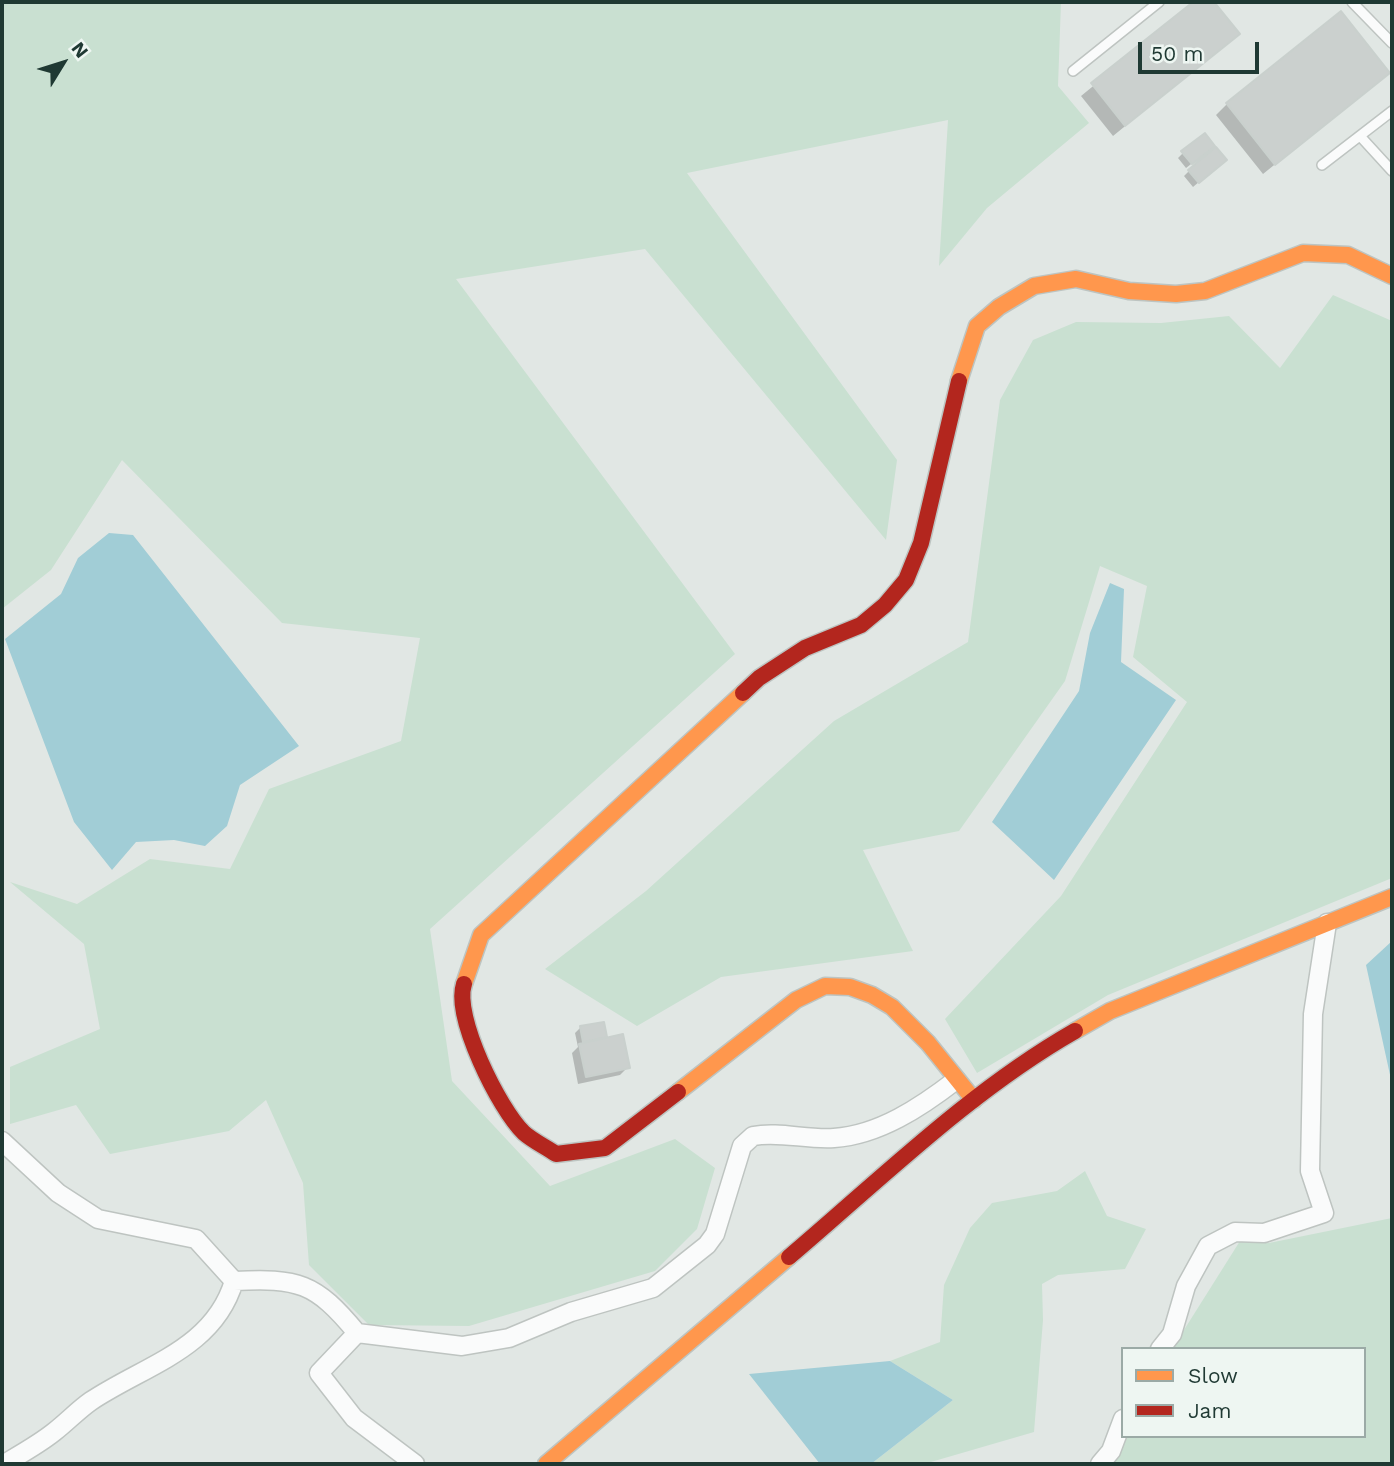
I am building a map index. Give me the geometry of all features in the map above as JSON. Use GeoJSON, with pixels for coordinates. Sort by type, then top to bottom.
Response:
{"type":"FeatureCollection","features":[{"type":"Feature","properties":{"kind":"street"},"geometry":{"type":"LineString","coordinates":[[974,1100],[890,1003],[860,989],[824,985],[796,1000],[605,1148],[556,1154],[524,1133],[505,1107],[474,1047],[460,995],[481,935],[551,868],[759,678],[805,648],[861,625],[885,605],[906,580],[921,543],[963,362],[978,326],[999,307],[1034,286],[1076,279],[1129,291],[1205,291],[1303,253],[1348,255],[1392,275]]}},
{"type":"Feature","properties":{"kind":"street"},"geometry":{"type":"LineString","coordinates":[[546,1464],[974,1100],[1035,1054],[1110,1011],[1392,897]]}},
{"type":"Feature","properties":{"kind":"street"},"geometry":{"type":"LineString","coordinates":[[1161,1347],[1171,1334],[1186,1286],[1208,1246],[1235,1232],[1264,1233],[1324,1213],[1310,1171],[1312,1014],[1327,923]]}},
{"type":"Feature","properties":{"kind":"street"},"geometry":{"type":"LineString","coordinates":[[234,1281],[276,1279],[304,1284],[337,1309],[357,1333],[462,1346],[509,1338],[570,1312],[653,1287],[708,1245],[715,1234],[742,1146],[752,1136],[835,1139],[869,1130],[917,1110],[956,1080]]}},
{"type":"Feature","properties":{"kind":"street"},"geometry":{"type":"LineString","coordinates":[[2,1141],[58,1193],[98,1219],[196,1239],[234,1281]]}},
{"type":"Feature","properties":{"kind":"street"},"geometry":{"type":"LineString","coordinates":[[4,1464],[52,1434],[88,1403],[182,1349],[217,1319],[228,1301],[234,1281]]}},
{"type":"Feature","properties":{"kind":"street"},"geometry":{"type":"LineString","coordinates":[[357,1333],[319,1373],[354,1418],[415,1464]]}},
{"type":"Feature","properties":{"kind":"street"},"geometry":{"type":"LineString","coordinates":[[1100,1464],[1111,1451],[1121,1424]]}},
{"type":"Feature","properties":{"kind":"lane"},"geometry":{"type":"LineString","coordinates":[[1073,71],[1159,2]]}},
{"type":"Feature","properties":{"kind":"lane"},"geometry":{"type":"LineString","coordinates":[[1352,2],[1392,43]]}},
{"type":"Feature","properties":{"kind":"lane"},"geometry":{"type":"LineString","coordinates":[[1322,165],[1392,111]]}},
{"type":"Feature","properties":{"kind":"lane"},"geometry":{"type":"LineString","coordinates":[[1360,136],[1392,171]]}},
{"type":"Feature","properties":{"kind":"green space"},"geometry":{"type":"Polygon","coordinates":[[[2,2],[1061,2],[1058,86],[1089,123],[987,208],[939,266],[948,120],[687,173],[897,460],[886,540],[645,249],[456,279],[735,654],[430,929],[452,1081],[550,1186],[675,1139],[715,1168],[697,1229],[655,1271],[469,1326],[369,1325],[309,1265],[303,1183],[266,1100],[229,1131],[110,1154],[76,1105],[10,1124],[10,1067],[100,1029],[84,944],[10,882],[77,904],[150,859],[230,869],[269,789],[401,741],[420,638],[282,623],[122,460],[51,570],[2,609],[2,2]]]}},
{"type":"Feature","properties":{"kind":"green space"},"geometry":{"type":"Polygon","coordinates":[[[1333,295],[1392,321],[1392,878],[1108,995],[977,1073],[945,1019],[1061,896],[1187,702],[1133,657],[1147,586],[1100,566],[1065,681],[959,831],[863,850],[913,951],[721,977],[637,1026],[545,969],[646,891],[834,721],[968,642],[1000,400],[1033,340],[1076,322],[1161,323],[1229,316],[1280,368],[1333,295]]]}},
{"type":"Feature","properties":{"kind":"green space"},"geometry":{"type":"Polygon","coordinates":[[[1085,1171],[1107,1216],[1146,1229],[1125,1269],[1058,1275],[1042,1284],[1043,1320],[1034,1432],[924,1464],[871,1464],[953,1400],[890,1361],[940,1342],[944,1285],[970,1228],[992,1203],[1057,1191],[1085,1171]]]}},
{"type":"Feature","properties":{"kind":"green space"},"geometry":{"type":"Polygon","coordinates":[[[1392,1218],[1392,1464],[1104,1464],[1122,1438],[1366,1438],[1366,1347],[1173,1347],[1240,1241],[1269,1243],[1392,1218]]]}},
{"type":"Feature","properties":{"kind":"water"},"geometry":{"type":"Polygon","coordinates":[[[109,533],[133,535],[299,746],[240,785],[227,826],[205,846],[174,840],[136,842],[112,870],[74,822],[5,639],[61,594],[78,558],[109,533]]]}},
{"type":"Feature","properties":{"kind":"water"},"geometry":{"type":"Polygon","coordinates":[[[1110,583],[1124,589],[1121,662],[1176,700],[1054,880],[992,822],[1079,691],[1090,633],[1110,583]]]}},
{"type":"Feature","properties":{"kind":"water"},"geometry":{"type":"Polygon","coordinates":[[[1392,941],[1392,1084],[1366,965],[1392,941]]]}},
{"type":"Feature","properties":{"kind":"water"},"geometry":{"type":"Polygon","coordinates":[[[890,1361],[953,1400],[871,1464],[820,1464],[749,1374],[890,1361]]]}},
{"type":"Feature","properties":{"kind":"building"},"geometry":{"type":"Polygon","coordinates":[[[1193,2],[1214,2],[1240,34],[1125,126],[1091,83],[1193,2]]]}},
{"type":"Feature","properties":{"kind":"building"},"geometry":{"type":"Polygon","coordinates":[[[1341,11],[1390,73],[1275,165],[1226,103],[1341,11]]]}},
{"type":"Feature","properties":{"kind":"building"},"geometry":{"type":"Polygon","coordinates":[[[1205,133],[1215,146],[1192,164],[1181,151],[1205,133]]]}},
{"type":"Feature","properties":{"kind":"building"},"geometry":{"type":"Polygon","coordinates":[[[1216,147],[1227,160],[1199,183],[1188,170],[1216,147]]]}},
{"type":"Feature","properties":{"kind":"building"},"geometry":{"type":"Polygon","coordinates":[[[604,1022],[607,1037],[583,1042],[580,1026],[604,1022]]]}},
{"type":"Feature","properties":{"kind":"building"},"geometry":{"type":"Polygon","coordinates":[[[623,1034],[630,1068],[586,1077],[579,1044],[623,1034]]]}},
{"type":"Feature","properties":{"kind":"traffic: slow"},"geometry":{"type":"LineString","coordinates":[[959,381],[977,326],[999,307],[1034,286],[1076,279],[1129,291],[1176,294],[1205,291],[1303,253],[1348,255],[1392,276]]}},
{"type":"Feature","properties":{"kind":"traffic: slow"},"geometry":{"type":"LineString","coordinates":[[464,984],[481,935],[743,693]]}},
{"type":"Feature","properties":{"kind":"traffic: slow"},"geometry":{"type":"LineString","coordinates":[[1075,1031],[1110,1011],[1392,897]]}},
{"type":"Feature","properties":{"kind":"traffic: slow"},"geometry":{"type":"LineString","coordinates":[[678,1092],[796,1000],[825,986],[850,987],[872,995],[892,1007],[928,1043],[974,1100]]}},
{"type":"Feature","properties":{"kind":"traffic: slow"},"geometry":{"type":"LineString","coordinates":[[546,1464],[789,1257]]}},
{"type":"Feature","properties":{"kind":"traffic: jam"},"geometry":{"type":"LineString","coordinates":[[743,693],[759,678],[805,648],[861,625],[885,605],[906,580],[921,543],[959,381]]}},
{"type":"Feature","properties":{"kind":"traffic: jam"},"geometry":{"type":"LineString","coordinates":[[464,984],[462,999],[465,1017],[480,1062],[491,1084],[524,1133],[556,1154],[605,1148],[678,1092]]}},
{"type":"Feature","properties":{"kind":"traffic: jam"},"geometry":{"type":"LineString","coordinates":[[789,1257],[963,1108],[1036,1055],[1075,1031]]}}]}
